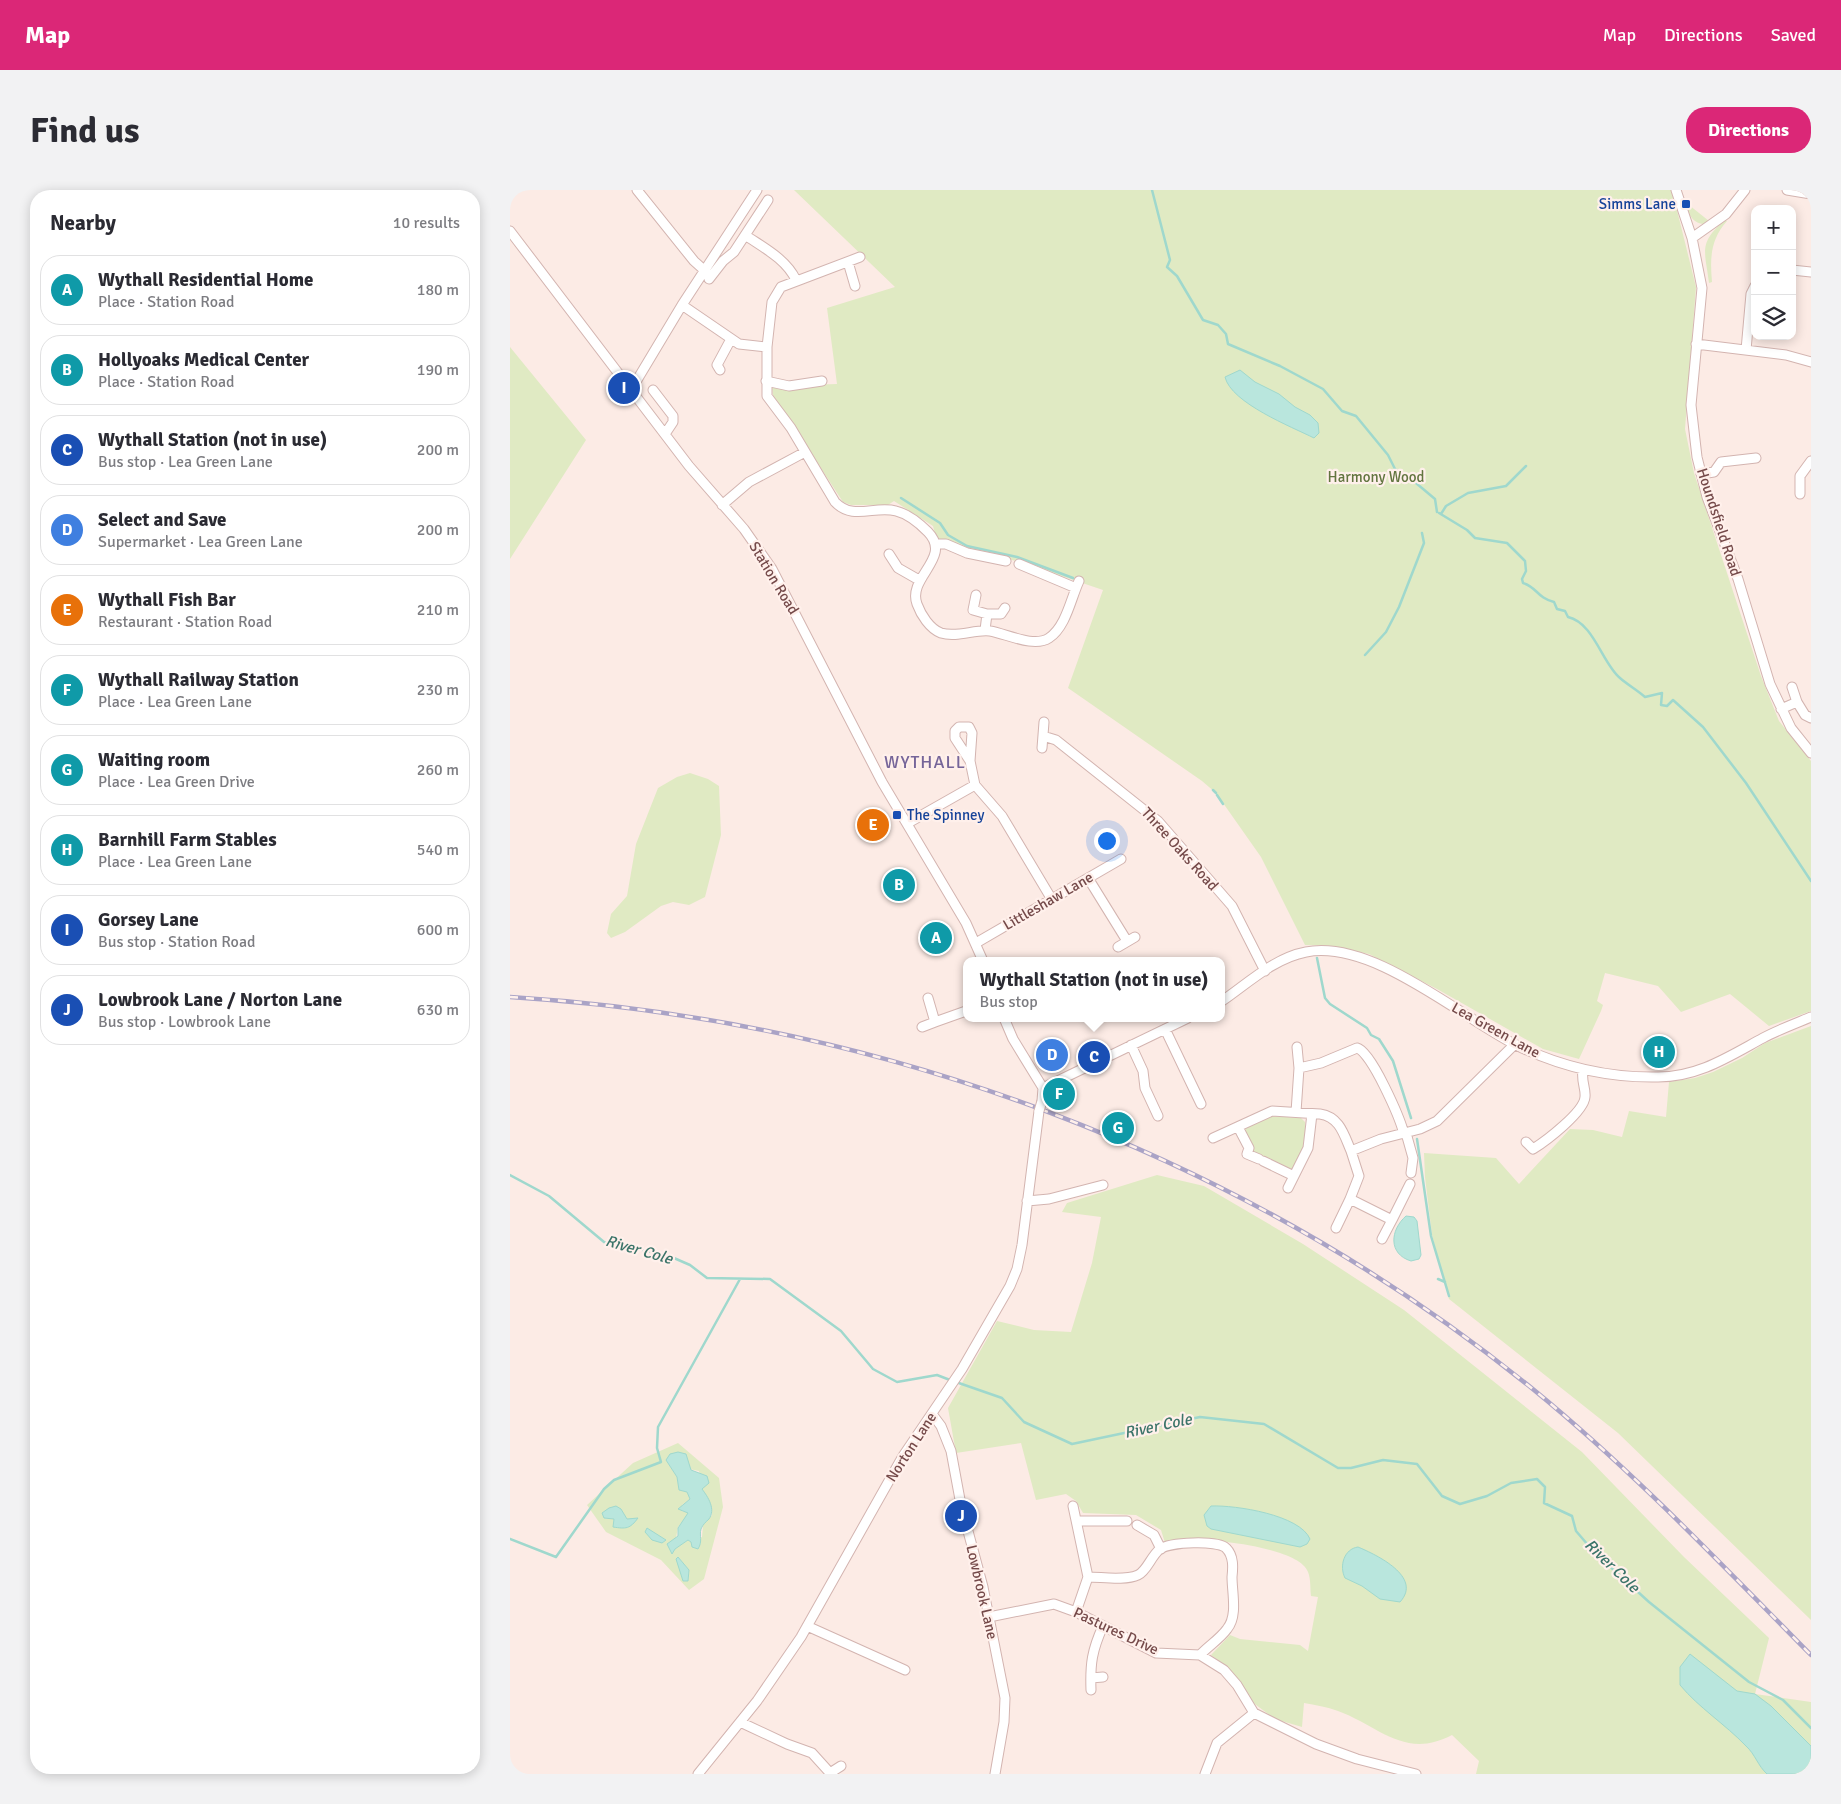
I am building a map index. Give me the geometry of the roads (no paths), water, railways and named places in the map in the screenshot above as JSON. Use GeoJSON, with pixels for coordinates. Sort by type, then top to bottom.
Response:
{"type":"FeatureCollection","features":[{"type":"Feature","properties":{"kind":"street"},"geometry":{"type":"LineString","coordinates":[[637,190],[694,262],[706,274]]}},
{"type":"Feature","properties":{"kind":"street"},"geometry":{"type":"LineString","coordinates":[[631,390],[682,305],[706,274],[757,190]]}},
{"type":"Feature","properties":{"kind":"street","name":"Houndsfield Road"},"geometry":{"type":"LineString","coordinates":[[1676,190],[1692,238],[1702,288],[1691,405],[1692,430],[1701,474],[1738,579],[1770,684],[1791,728],[1811,753]]}},
{"type":"Feature","properties":{"kind":"street"},"geometry":{"type":"LineString","coordinates":[[1692,238],[1726,214],[1745,190]]}},
{"type":"Feature","properties":{"kind":"street"},"geometry":{"type":"LineString","coordinates":[[1787,190],[1811,194]]}},
{"type":"Feature","properties":{"kind":"street"},"geometry":{"type":"LineString","coordinates":[[706,274],[734,252],[768,200]]}},
{"type":"Feature","properties":{"kind":"street","name":"Station Road"},"geometry":{"type":"LineString","coordinates":[[510,231],[689,466],[744,529],[772,569],[865,750],[976,943],[981,957]]}},
{"type":"Feature","properties":{"kind":"street"},"geometry":{"type":"LineString","coordinates":[[745,235],[780,259],[789,268],[796,280]]}},
{"type":"Feature","properties":{"kind":"street"},"geometry":{"type":"LineString","coordinates":[[860,257],[781,287],[772,302],[767,347],[767,396],[791,428],[841,508],[853,512],[895,511],[906,515],[922,527],[933,539],[935,544],[932,562],[919,580],[915,596],[917,604],[929,624],[937,630],[948,634],[985,630],[1040,642],[1048,639],[1059,627],[1078,585],[1019,564]]}},
{"type":"Feature","properties":{"kind":"street"},"geometry":{"type":"LineString","coordinates":[[848,262],[854,286]]}},
{"type":"Feature","properties":{"kind":"street"},"geometry":{"type":"LineString","coordinates":[[1796,270],[1811,272]]}},
{"type":"Feature","properties":{"kind":"street"},"geometry":{"type":"LineString","coordinates":[[1746,350],[1751,294]]}},
{"type":"Feature","properties":{"kind":"street"},"geometry":{"type":"LineString","coordinates":[[682,305],[731,339],[745,345],[767,347]]}},
{"type":"Feature","properties":{"kind":"street"},"geometry":{"type":"LineString","coordinates":[[720,370],[717,365],[731,339]]}},
{"type":"Feature","properties":{"kind":"street"},"geometry":{"type":"LineString","coordinates":[[1696,344],[1786,355],[1811,362]]}},
{"type":"Feature","properties":{"kind":"street"},"geometry":{"type":"LineString","coordinates":[[766,381],[789,386],[822,381]]}},
{"type":"Feature","properties":{"kind":"street"},"geometry":{"type":"LineString","coordinates":[[653,390],[674,416],[673,422],[665,434]]}},
{"type":"Feature","properties":{"kind":"street"},"geometry":{"type":"LineString","coordinates":[[722,505],[749,482],[805,452]]}},
{"type":"Feature","properties":{"kind":"street"},"geometry":{"type":"LineString","coordinates":[[1701,474],[1714,472],[1721,462],[1756,458]]}},
{"type":"Feature","properties":{"kind":"street"},"geometry":{"type":"LineString","coordinates":[[1800,494],[1798,469],[1811,461]]}},
{"type":"Feature","properties":{"kind":"street"},"geometry":{"type":"LineString","coordinates":[[935,544],[946,544],[968,553],[1006,561]]}},
{"type":"Feature","properties":{"kind":"street"},"geometry":{"type":"LineString","coordinates":[[888,554],[898,568],[919,580]]}},
{"type":"Feature","properties":{"kind":"street"},"geometry":{"type":"LineString","coordinates":[[976,595],[973,610],[987,614],[1001,614],[1006,608]]}},
{"type":"Feature","properties":{"kind":"street"},"geometry":{"type":"LineString","coordinates":[[985,630],[987,614]]}},
{"type":"Feature","properties":{"kind":"street"},"geometry":{"type":"LineString","coordinates":[[1792,687],[1797,702],[1805,715],[1811,718]]}},
{"type":"Feature","properties":{"kind":"street"},"geometry":{"type":"LineString","coordinates":[[1781,710],[1797,702]]}},
{"type":"Feature","properties":{"kind":"street"},"geometry":{"type":"LineString","coordinates":[[1042,748],[1044,722]]}},
{"type":"Feature","properties":{"kind":"street","name":"Three Oaks Road"},"geometry":{"type":"LineString","coordinates":[[1043,736],[1056,740],[1158,821],[1232,906],[1265,971]]}},
{"type":"Feature","properties":{"kind":"street"},"geometry":{"type":"LineString","coordinates":[[970,761],[975,785],[1002,816],[1051,898]]}},
{"type":"Feature","properties":{"kind":"street"},"geometry":{"type":"LineString","coordinates":[[908,823],[975,785]]}},
{"type":"Feature","properties":{"kind":"street","name":"Littleshaw Lane"},"geometry":{"type":"LineString","coordinates":[[976,943],[1051,898],[1122,859]]}},
{"type":"Feature","properties":{"kind":"street"},"geometry":{"type":"LineString","coordinates":[[1088,878],[1131,939],[1118,947]]}},
{"type":"Feature","properties":{"kind":"street","name":"Lea Green Lane"},"geometry":{"type":"LineString","coordinates":[[1225,1000],[1265,971],[1303,952],[1325,951],[1352,956],[1376,964],[1430,992],[1515,1044],[1583,1070],[1635,1077],[1665,1077],[1695,1073],[1716,1064],[1782,1028],[1811,1017]]}},
{"type":"Feature","properties":{"kind":"street"},"geometry":{"type":"LineString","coordinates":[[928,998],[935,1022]]}},
{"type":"Feature","properties":{"kind":"street"},"geometry":{"type":"LineString","coordinates":[[922,1027],[963,1012]]}},
{"type":"Feature","properties":{"kind":"street"},"geometry":{"type":"LineString","coordinates":[[1006,1022],[1016,1045],[1043,1088],[1180,1022]]}},
{"type":"Feature","properties":{"kind":"street"},"geometry":{"type":"LineString","coordinates":[[1165,1029],[1201,1104]]}},
{"type":"Feature","properties":{"kind":"street"},"geometry":{"type":"LineString","coordinates":[[1351,1152],[1381,1139],[1405,1133],[1437,1121],[1515,1044]]}},
{"type":"Feature","properties":{"kind":"street"},"geometry":{"type":"LineString","coordinates":[[1131,1046],[1144,1071],[1145,1088],[1158,1116]]}},
{"type":"Feature","properties":{"kind":"street"},"geometry":{"type":"LineString","coordinates":[[1296,1112],[1300,1068],[1297,1047]]}},
{"type":"Feature","properties":{"kind":"street"},"geometry":{"type":"LineString","coordinates":[[1300,1068],[1322,1063],[1354,1048],[1365,1051],[1379,1076],[1405,1133],[1412,1158],[1411,1173]]}},
{"type":"Feature","properties":{"kind":"street"},"geometry":{"type":"LineString","coordinates":[[1526,1142],[1533,1150],[1550,1139],[1583,1104],[1586,1095],[1582,1084],[1583,1070]]}},
{"type":"Feature","properties":{"kind":"street","name":"Norton Lane"},"geometry":{"type":"LineString","coordinates":[[698,1774],[782,1667],[903,1456],[958,1374],[1013,1278],[1022,1245],[1043,1088]]}},
{"type":"Feature","properties":{"kind":"street"},"geometry":{"type":"LineString","coordinates":[[1213,1138],[1264,1113],[1296,1112],[1327,1115],[1336,1122],[1351,1152],[1359,1176],[1336,1228]]}},
{"type":"Feature","properties":{"kind":"street"},"geometry":{"type":"LineString","coordinates":[[1288,1188],[1308,1148],[1312,1114]]}},
{"type":"Feature","properties":{"kind":"street"},"geometry":{"type":"LineString","coordinates":[[1238,1127],[1249,1148],[1247,1154],[1294,1176]]}},
{"type":"Feature","properties":{"kind":"street"},"geometry":{"type":"LineString","coordinates":[[1382,1239],[1410,1184]]}},
{"type":"Feature","properties":{"kind":"street"},"geometry":{"type":"LineString","coordinates":[[1027,1201],[1049,1199],[1103,1186]]}},
{"type":"Feature","properties":{"kind":"street"},"geometry":{"type":"LineString","coordinates":[[1350,1199],[1392,1220]]}},
{"type":"Feature","properties":{"kind":"street","name":"Lowbrook Lane"},"geometry":{"type":"LineString","coordinates":[[932,1414],[941,1426],[951,1451],[961,1505],[989,1617],[1006,1710],[995,1774]]}},
{"type":"Feature","properties":{"kind":"street"},"geometry":{"type":"LineString","coordinates":[[1074,1506],[1088,1577],[1076,1612]]}},
{"type":"Feature","properties":{"kind":"street"},"geometry":{"type":"LineString","coordinates":[[1077,1521],[1127,1521]]}},
{"type":"Feature","properties":{"kind":"street"},"geometry":{"type":"LineString","coordinates":[[1137,1525],[1154,1535],[1161,1549]]}},
{"type":"Feature","properties":{"kind":"street"},"geometry":{"type":"LineString","coordinates":[[1088,1577],[1132,1577],[1140,1574],[1152,1557],[1161,1549],[1173,1544],[1216,1544],[1225,1547],[1231,1556],[1234,1606],[1232,1619],[1228,1629],[1209,1644],[1200,1656]]}},
{"type":"Feature","properties":{"kind":"street","name":"Pastures Drive"},"geometry":{"type":"LineString","coordinates":[[989,1617],[1054,1604],[1076,1612],[1156,1653],[1200,1656],[1224,1670],[1237,1685],[1254,1713]]}},
{"type":"Feature","properties":{"kind":"street"},"geometry":{"type":"LineString","coordinates":[[807,1626],[905,1670]]}},
{"type":"Feature","properties":{"kind":"street"},"geometry":{"type":"LineString","coordinates":[[1091,1690],[1090,1666],[1094,1647],[1103,1626]]}},
{"type":"Feature","properties":{"kind":"street"},"geometry":{"type":"LineString","coordinates":[[1090,1678],[1103,1677]]}},
{"type":"Feature","properties":{"kind":"street"},"geometry":{"type":"LineString","coordinates":[[1205,1774],[1217,1743],[1254,1713],[1316,1744],[1357,1759],[1416,1774]]}},
{"type":"Feature","properties":{"kind":"street"},"geometry":{"type":"LineString","coordinates":[[740,1722],[787,1744],[812,1753],[831,1773],[841,1766]]}},
{"type":"Feature","properties":{"kind":"water"},"geometry":{"type":"Polygon","coordinates":[[[1240,370],[1255,382],[1279,394],[1295,407],[1310,415],[1318,423],[1319,433],[1314,438],[1278,421],[1238,396],[1230,387],[1225,377],[1240,370]]]}},
{"type":"Feature","properties":{"kind":"water"},"geometry":{"type":"Polygon","coordinates":[[[1406,1216],[1414,1217],[1417,1221],[1421,1255],[1419,1259],[1411,1261],[1398,1253],[1394,1241],[1397,1228],[1406,1216]]]}},
{"type":"Feature","properties":{"kind":"water"},"geometry":{"type":"Polygon","coordinates":[[[678,1452],[686,1454],[691,1470],[707,1476],[709,1483],[702,1489],[709,1499],[712,1511],[709,1519],[701,1529],[698,1549],[692,1547],[691,1542],[688,1540],[675,1549],[672,1554],[667,1544],[678,1536],[678,1528],[688,1513],[678,1509],[690,1499],[687,1492],[679,1490],[677,1477],[666,1460],[670,1454],[678,1452]]]}},
{"type":"Feature","properties":{"kind":"water"},"geometry":{"type":"Polygon","coordinates":[[[616,1506],[621,1509],[627,1519],[638,1518],[627,1527],[613,1527],[614,1519],[604,1518],[602,1513],[616,1506]]]}},
{"type":"Feature","properties":{"kind":"water"},"geometry":{"type":"Polygon","coordinates":[[[1211,1506],[1236,1507],[1281,1518],[1304,1531],[1310,1539],[1307,1544],[1300,1547],[1211,1529],[1207,1526],[1204,1515],[1211,1506]]]}},
{"type":"Feature","properties":{"kind":"water"},"geometry":{"type":"Polygon","coordinates":[[[647,1528],[666,1540],[662,1543],[652,1540],[645,1532],[647,1528]]]}},
{"type":"Feature","properties":{"kind":"water"},"geometry":{"type":"Polygon","coordinates":[[[1358,1547],[1386,1561],[1402,1576],[1406,1584],[1406,1593],[1400,1602],[1380,1599],[1362,1586],[1345,1578],[1343,1573],[1344,1559],[1349,1551],[1358,1547]]]}},
{"type":"Feature","properties":{"kind":"water"},"geometry":{"type":"Polygon","coordinates":[[[678,1557],[689,1570],[688,1581],[683,1581],[676,1559],[678,1557]]]}},
{"type":"Feature","properties":{"kind":"water"},"geometry":{"type":"Polygon","coordinates":[[[1690,1654],[1737,1691],[1755,1694],[1771,1706],[1811,1746],[1811,1774],[1767,1774],[1749,1749],[1730,1730],[1695,1701],[1680,1685],[1680,1667],[1690,1654]]]}},
{"type":"Feature","properties":{"kind":"waterway"},"geometry":{"type":"LineString","coordinates":[[1152,190],[1170,260],[1167,267],[1177,276],[1203,320],[1218,325],[1226,334],[1228,344],[1280,366],[1323,389],[1342,411],[1356,416],[1388,455],[1395,469],[1410,478],[1435,499],[1437,512]]}},
{"type":"Feature","properties":{"kind":"waterway"},"geometry":{"type":"LineString","coordinates":[[1441,514],[1446,506],[1468,493],[1506,486],[1526,466]]}},
{"type":"Feature","properties":{"kind":"waterway"},"geometry":{"type":"LineString","coordinates":[[901,498],[940,523],[948,535],[967,546],[1017,557],[1073,578]]}},
{"type":"Feature","properties":{"kind":"waterway"},"geometry":{"type":"LineString","coordinates":[[1439,513],[1467,530],[1475,538],[1507,543],[1525,561],[1526,571],[1522,579],[1523,583],[1544,598],[1554,602],[1557,609],[1565,611],[1568,617],[1585,627],[1620,678],[1645,697],[1662,693],[1661,705],[1667,706],[1673,700],[1703,727],[1746,783],[1811,881]]}},
{"type":"Feature","properties":{"kind":"waterway"},"geometry":{"type":"LineString","coordinates":[[1365,655],[1386,632],[1399,607],[1424,543],[1422,533]]}},
{"type":"Feature","properties":{"kind":"waterway"},"geometry":{"type":"LineString","coordinates":[[1213,790],[1216,793]]}},
{"type":"Feature","properties":{"kind":"waterway"},"geometry":{"type":"LineString","coordinates":[[1217,795],[1223,804]]}},
{"type":"Feature","properties":{"kind":"waterway"},"geometry":{"type":"LineString","coordinates":[[1317,958],[1325,998],[1330,1004],[1367,1028],[1371,1035],[1379,1039],[1393,1061],[1411,1118]]}},
{"type":"Feature","properties":{"kind":"waterway"},"geometry":{"type":"LineString","coordinates":[[1417,1139],[1431,1236],[1449,1296]]}},
{"type":"Feature","properties":{"kind":"waterway","name":"River Cole"},"geometry":{"type":"LineString","coordinates":[[510,1175],[549,1196],[604,1242],[667,1255],[690,1265],[707,1278],[770,1279],[841,1331],[873,1369],[897,1382],[937,1375],[950,1380]]}},
{"type":"Feature","properties":{"kind":"waterway"},"geometry":{"type":"LineString","coordinates":[[510,1539],[556,1557],[604,1489],[614,1480],[661,1462],[657,1448],[658,1427],[740,1279]]}},
{"type":"Feature","properties":{"kind":"waterway"},"geometry":{"type":"LineString","coordinates":[[1438,1279],[1445,1282]]}},
{"type":"Feature","properties":{"kind":"waterway","name":"River Cole"},"geometry":{"type":"LineString","coordinates":[[956,1382],[1002,1398],[1024,1422],[1072,1444],[1200,1417],[1264,1424],[1338,1468],[1351,1468],[1383,1460],[1417,1464],[1442,1496],[1460,1504],[1487,1496],[1511,1483],[1537,1479],[1545,1487],[1544,1503],[1572,1516],[1576,1531],[1594,1552],[1649,1602],[1749,1682],[1783,1700],[1811,1728]]}},
{"type":"Feature","properties":{"kind":"railway"},"geometry":{"type":"LineString","coordinates":[[510,997],[649,1011],[786,1035],[921,1069],[1052,1114],[1180,1168],[1304,1232],[1422,1306],[1534,1390],[1641,1485],[1811,1655]]}},
{"type":"Feature","properties":{"kind":"place","name":"Simms Lane"},"geometry":{"type":"Point","coordinates":[1686,204]}},
{"type":"Feature","properties":{"kind":"place","name":"Gorsey Lane"},"geometry":{"type":"Point","coordinates":[624,388]}},
{"type":"Feature","properties":{"kind":"place","name":"The Spinney"},"geometry":{"type":"Point","coordinates":[897,815]}},
{"type":"Feature","properties":{"kind":"place","name":"Wythall Fish Bar"},"geometry":{"type":"Point","coordinates":[873,825]}},
{"type":"Feature","properties":{"kind":"place","name":"Hollyoaks Medical Center"},"geometry":{"type":"Point","coordinates":[899,885]}},
{"type":"Feature","properties":{"kind":"place","name":"Wythall Residential Home"},"geometry":{"type":"Point","coordinates":[936,938]}},
{"type":"Feature","properties":{"kind":"place","name":"Barnhill Farm Stables"},"geometry":{"type":"Point","coordinates":[1659,1052]}},
{"type":"Feature","properties":{"kind":"place","name":"Select and Save"},"geometry":{"type":"Point","coordinates":[1052,1055]}},
{"type":"Feature","properties":{"kind":"place","name":"Wythall Station (not in use)"},"geometry":{"type":"Point","coordinates":[1094,1057]}},
{"type":"Feature","properties":{"kind":"place","name":"Wythall Railway Station"},"geometry":{"type":"Point","coordinates":[1059,1094]}},
{"type":"Feature","properties":{"kind":"place","name":"Waiting room"},"geometry":{"type":"Point","coordinates":[1118,1128]}},
{"type":"Feature","properties":{"kind":"place","name":"Lowbrook Lane / Norton Lane"},"geometry":{"type":"Point","coordinates":[961,1516]}},
{"type":"Feature","properties":{"kind":"district","name":"WYTHALL"},"geometry":{"type":"Point","coordinates":[925,762]}},
{"type":"Feature","properties":{"kind":"park label","name":"Harmony Wood"},"geometry":{"type":"Point","coordinates":[1376,477]}}]}
